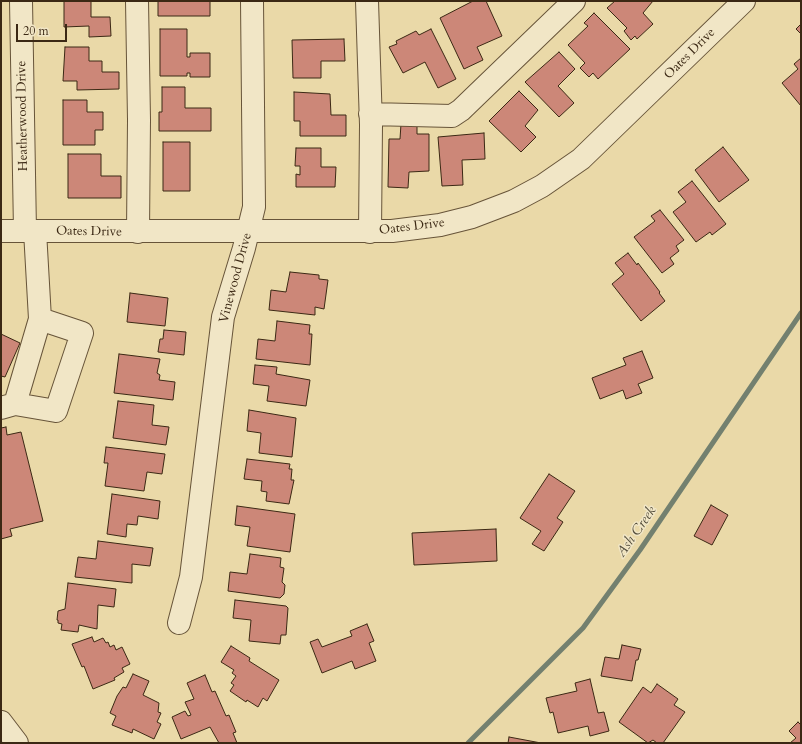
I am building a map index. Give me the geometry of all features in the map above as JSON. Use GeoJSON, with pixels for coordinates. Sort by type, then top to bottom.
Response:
{"type":"FeatureCollection","features":[{"type":"Feature","properties":{"kind":"street","name":"Heatherwood Drive"},"geometry":{"type":"LineString","coordinates":[[8,406],[40,318],[30,231],[21,1]]}},
{"type":"Feature","properties":{"kind":"street"},"geometry":{"type":"LineString","coordinates":[[137,1],[139,120],[138,232]]}},
{"type":"Feature","properties":{"kind":"street","name":"Vinewood Drive"},"geometry":{"type":"LineString","coordinates":[[179,623],[191,576],[223,317],[254,207],[252,1]]}},
{"type":"Feature","properties":{"kind":"street"},"geometry":{"type":"LineString","coordinates":[[367,1],[370,114],[370,232]]}},
{"type":"Feature","properties":{"kind":"street"},"geometry":{"type":"LineString","coordinates":[[370,114],[452,116],[461,110],[574,1]]}},
{"type":"Feature","properties":{"kind":"street","name":"Oates Drive"},"geometry":{"type":"LineString","coordinates":[[1,231],[370,232],[440,225],[472,217],[514,201],[542,186],[581,159],[744,1]]}},
{"type":"Feature","properties":{"kind":"street"},"geometry":{"type":"LineString","coordinates":[[8,406],[56,411],[82,333],[40,318]]}},
{"type":"Feature","properties":{"kind":"street"},"geometry":{"type":"LineString","coordinates":[[1,722],[18,743]]}},
{"type":"Feature","properties":{"kind":"building"},"geometry":{"type":"Polygon","coordinates":[[[64,1],[91,1],[91,17],[110,17],[111,36],[89,37],[89,26],[64,27],[64,1]]]}},
{"type":"Feature","properties":{"kind":"building"},"geometry":{"type":"Polygon","coordinates":[[[158,1],[210,1],[210,16],[158,16],[158,1]]]}},
{"type":"Feature","properties":{"kind":"building"},"geometry":{"type":"Polygon","coordinates":[[[473,1],[486,1],[502,36],[477,47],[483,60],[464,69],[440,18],[473,1]]]}},
{"type":"Feature","properties":{"kind":"building"},"geometry":{"type":"Polygon","coordinates":[[[615,1],[653,1],[643,13],[653,24],[637,39],[635,36],[631,40],[624,31],[627,28],[607,8],[615,1]]]}},
{"type":"Feature","properties":{"kind":"building"},"geometry":{"type":"Polygon","coordinates":[[[594,13],[630,49],[598,79],[593,73],[589,77],[580,68],[585,63],[568,45],[588,26],[584,23],[594,13]]]}},
{"type":"Feature","properties":{"kind":"building"},"geometry":{"type":"Polygon","coordinates":[[[801,24],[801,34],[796,29],[801,24]]]}},
{"type":"Feature","properties":{"kind":"building"},"geometry":{"type":"Polygon","coordinates":[[[160,29],[187,29],[187,57],[190,57],[190,53],[210,53],[210,77],[190,77],[190,73],[187,73],[187,76],[160,76],[160,29]]]}},
{"type":"Feature","properties":{"kind":"building"},"geometry":{"type":"Polygon","coordinates":[[[431,29],[456,79],[438,88],[425,62],[403,73],[389,47],[397,44],[396,41],[416,31],[419,35],[431,29]]]}},
{"type":"Feature","properties":{"kind":"building"},"geometry":{"type":"Polygon","coordinates":[[[344,39],[345,61],[321,61],[321,78],[293,78],[292,40],[344,39]]]}},
{"type":"Feature","properties":{"kind":"building"},"geometry":{"type":"Polygon","coordinates":[[[65,47],[89,47],[89,61],[102,61],[102,72],[119,72],[119,89],[77,90],[77,81],[63,81],[65,47]]]}},
{"type":"Feature","properties":{"kind":"building"},"geometry":{"type":"Polygon","coordinates":[[[559,52],[575,69],[558,86],[574,103],[559,117],[525,82],[559,52]]]}},
{"type":"Feature","properties":{"kind":"building"},"geometry":{"type":"Polygon","coordinates":[[[801,58],[801,106],[782,83],[798,69],[794,64],[801,58]]]}},
{"type":"Feature","properties":{"kind":"building"},"geometry":{"type":"Polygon","coordinates":[[[162,87],[185,87],[185,108],[211,108],[211,131],[159,131],[159,112],[162,112],[162,87]]]}},
{"type":"Feature","properties":{"kind":"building"},"geometry":{"type":"Polygon","coordinates":[[[519,91],[538,110],[525,126],[536,137],[521,152],[489,121],[519,91]]]}},
{"type":"Feature","properties":{"kind":"building"},"geometry":{"type":"Polygon","coordinates":[[[294,92],[330,94],[331,115],[346,115],[346,136],[300,136],[300,121],[294,121],[294,92]]]}},
{"type":"Feature","properties":{"kind":"building"},"geometry":{"type":"Polygon","coordinates":[[[63,100],[87,100],[87,112],[103,112],[103,130],[95,130],[95,145],[63,145],[63,100]]]}},
{"type":"Feature","properties":{"kind":"building"},"geometry":{"type":"Polygon","coordinates":[[[401,124],[417,124],[417,134],[429,134],[429,171],[409,172],[408,188],[388,187],[389,139],[400,139],[401,124]]]}},
{"type":"Feature","properties":{"kind":"building"},"geometry":{"type":"Polygon","coordinates":[[[484,133],[485,159],[462,160],[463,185],[442,186],[438,137],[484,133]]]}},
{"type":"Feature","properties":{"kind":"building"},"geometry":{"type":"Polygon","coordinates":[[[163,142],[190,142],[190,191],[163,191],[163,142]]]}},
{"type":"Feature","properties":{"kind":"building"},"geometry":{"type":"Polygon","coordinates":[[[723,147],[749,180],[719,202],[695,170],[723,147]]]}},
{"type":"Feature","properties":{"kind":"building"},"geometry":{"type":"Polygon","coordinates":[[[296,148],[321,148],[321,167],[336,167],[335,187],[296,187],[296,174],[300,175],[300,166],[295,166],[296,148]]]}},
{"type":"Feature","properties":{"kind":"building"},"geometry":{"type":"Polygon","coordinates":[[[68,154],[101,154],[101,176],[121,176],[121,198],[68,198],[68,154]]]}},
{"type":"Feature","properties":{"kind":"building"},"geometry":{"type":"Polygon","coordinates":[[[692,181],[726,224],[712,235],[710,232],[696,242],[673,212],[686,202],[678,192],[692,181]]]}},
{"type":"Feature","properties":{"kind":"building"},"geometry":{"type":"Polygon","coordinates":[[[660,210],[684,240],[676,246],[679,251],[670,258],[674,264],[662,273],[634,237],[655,221],[651,216],[660,210]]]}},
{"type":"Feature","properties":{"kind":"building"},"geometry":{"type":"Polygon","coordinates":[[[628,253],[637,265],[638,263],[665,301],[641,321],[612,284],[624,274],[615,263],[628,253]]]}},
{"type":"Feature","properties":{"kind":"building"},"geometry":{"type":"Polygon","coordinates":[[[290,272],[319,275],[319,279],[328,280],[324,309],[315,307],[315,315],[269,310],[271,290],[286,292],[290,272]]]}},
{"type":"Feature","properties":{"kind":"building"},"geometry":{"type":"Polygon","coordinates":[[[130,293],[168,298],[165,326],[127,322],[130,293]]]}},
{"type":"Feature","properties":{"kind":"building"},"geometry":{"type":"Polygon","coordinates":[[[277,321],[310,325],[309,334],[312,334],[310,365],[256,359],[258,339],[275,341],[277,321]]]}},
{"type":"Feature","properties":{"kind":"building"},"geometry":{"type":"Polygon","coordinates":[[[164,330],[186,332],[184,355],[158,352],[160,339],[163,339],[164,330]]]}},
{"type":"Feature","properties":{"kind":"building"},"geometry":{"type":"Polygon","coordinates":[[[1,334],[20,343],[5,377],[1,376],[1,334]]]}},
{"type":"Feature","properties":{"kind":"building"},"geometry":{"type":"Polygon","coordinates":[[[642,351],[653,378],[638,384],[642,393],[626,399],[623,390],[600,399],[592,378],[626,365],[623,358],[642,351]]]}},
{"type":"Feature","properties":{"kind":"building"},"geometry":{"type":"Polygon","coordinates":[[[119,354],[160,359],[157,373],[160,375],[159,380],[175,382],[173,400],[114,393],[119,354]]]}},
{"type":"Feature","properties":{"kind":"building"},"geometry":{"type":"Polygon","coordinates":[[[255,365],[277,367],[276,374],[310,380],[306,406],[267,401],[269,386],[253,384],[255,365]]]}},
{"type":"Feature","properties":{"kind":"building"},"geometry":{"type":"Polygon","coordinates":[[[118,401],[154,405],[152,425],[169,427],[166,445],[113,438],[118,401]]]}},
{"type":"Feature","properties":{"kind":"building"},"geometry":{"type":"Polygon","coordinates":[[[249,410],[296,418],[292,457],[259,453],[261,433],[247,431],[249,410]]]}},
{"type":"Feature","properties":{"kind":"building"},"geometry":{"type":"Polygon","coordinates":[[[6,427],[7,435],[21,432],[43,521],[10,529],[12,536],[1,539],[1,428],[6,427]]]}},
{"type":"Feature","properties":{"kind":"building"},"geometry":{"type":"Polygon","coordinates":[[[106,447],[165,454],[162,474],[147,472],[144,491],[105,486],[108,463],[104,463],[106,447]]]}},
{"type":"Feature","properties":{"kind":"building"},"geometry":{"type":"Polygon","coordinates":[[[247,459],[290,464],[289,469],[292,469],[291,480],[294,480],[289,504],[266,501],[267,492],[261,491],[262,481],[244,479],[247,459]]]}},
{"type":"Feature","properties":{"kind":"building"},"geometry":{"type":"Polygon","coordinates":[[[549,474],[575,491],[557,518],[563,522],[544,551],[532,544],[541,531],[520,518],[549,474]]]}},
{"type":"Feature","properties":{"kind":"building"},"geometry":{"type":"Polygon","coordinates":[[[112,494],[160,501],[158,519],[138,516],[137,525],[127,524],[126,537],[107,534],[112,494]]]}},
{"type":"Feature","properties":{"kind":"building"},"geometry":{"type":"Polygon","coordinates":[[[711,505],[728,515],[712,545],[694,536],[711,505]]]}},
{"type":"Feature","properties":{"kind":"building"},"geometry":{"type":"Polygon","coordinates":[[[237,506],[295,514],[290,552],[247,546],[250,527],[235,525],[237,506]]]}},
{"type":"Feature","properties":{"kind":"building"},"geometry":{"type":"Polygon","coordinates":[[[496,529],[497,561],[414,565],[412,533],[496,529]]]}},
{"type":"Feature","properties":{"kind":"building"},"geometry":{"type":"Polygon","coordinates":[[[98,541],[153,548],[150,566],[132,564],[132,583],[75,577],[78,557],[96,559],[98,541]]]}},
{"type":"Feature","properties":{"kind":"building"},"geometry":{"type":"Polygon","coordinates":[[[250,554],[281,558],[280,567],[284,568],[282,582],[285,585],[284,594],[280,598],[228,591],[230,572],[247,574],[250,554]]]}},
{"type":"Feature","properties":{"kind":"building"},"geometry":{"type":"Polygon","coordinates":[[[68,583],[116,589],[114,607],[98,605],[97,629],[79,625],[78,632],[61,630],[62,624],[58,623],[57,620],[58,611],[65,609],[68,583]]]}},
{"type":"Feature","properties":{"kind":"building"},"geometry":{"type":"Polygon","coordinates":[[[235,600],[286,606],[288,608],[286,635],[281,635],[280,644],[249,641],[251,620],[233,618],[235,600]]]}},
{"type":"Feature","properties":{"kind":"building"},"geometry":{"type":"Polygon","coordinates":[[[367,624],[374,641],[369,643],[376,661],[355,669],[352,661],[322,673],[310,642],[318,639],[322,647],[352,636],[350,631],[367,624]]]}},
{"type":"Feature","properties":{"kind":"building"},"geometry":{"type":"Polygon","coordinates":[[[92,637],[94,642],[103,638],[106,643],[108,642],[110,647],[114,645],[116,650],[122,647],[130,664],[122,668],[124,672],[114,678],[115,680],[93,689],[84,666],[82,667],[72,644],[92,637]]]}},
{"type":"Feature","properties":{"kind":"building"},"geometry":{"type":"Polygon","coordinates":[[[622,645],[641,649],[638,660],[636,660],[632,681],[601,676],[605,657],[619,659],[622,645]]]}},
{"type":"Feature","properties":{"kind":"building"},"geometry":{"type":"Polygon","coordinates":[[[231,646],[250,658],[249,661],[279,680],[267,701],[263,698],[258,707],[247,700],[246,702],[230,691],[234,685],[231,683],[236,676],[232,673],[234,670],[221,662],[231,646]]]}},
{"type":"Feature","properties":{"kind":"building"},"geometry":{"type":"Polygon","coordinates":[[[133,674],[149,681],[143,695],[159,703],[158,712],[161,713],[157,722],[161,724],[154,739],[133,729],[132,733],[112,725],[116,716],[110,713],[117,696],[123,687],[126,688],[133,674]]]}},
{"type":"Feature","properties":{"kind":"building"},"geometry":{"type":"Polygon","coordinates":[[[205,675],[212,692],[215,691],[226,716],[229,715],[236,732],[233,733],[237,743],[219,743],[210,727],[181,739],[172,717],[185,711],[188,716],[191,715],[185,702],[194,699],[187,683],[205,675]]]}},
{"type":"Feature","properties":{"kind":"building"},"geometry":{"type":"Polygon","coordinates":[[[590,679],[598,713],[604,712],[609,731],[590,736],[588,726],[558,733],[553,712],[550,713],[546,698],[577,691],[575,683],[590,679]]]}},
{"type":"Feature","properties":{"kind":"building"},"geometry":{"type":"Polygon","coordinates":[[[657,684],[678,699],[674,705],[685,712],[663,743],[657,743],[653,740],[648,743],[619,722],[643,687],[651,693],[657,684]]]}},
{"type":"Feature","properties":{"kind":"building"},"geometry":{"type":"Polygon","coordinates":[[[798,722],[801,725],[801,743],[790,743],[796,738],[789,731],[798,722]]]}},
{"type":"Feature","properties":{"kind":"building"},"geometry":{"type":"Polygon","coordinates":[[[509,737],[541,743],[508,743],[509,737]]]}},
{"type":"Feature","properties":{"kind":"waterway","name":"Ash Creek"},"geometry":{"type":"LineString","coordinates":[[468,743],[583,628],[640,550],[801,313]]}}]}
